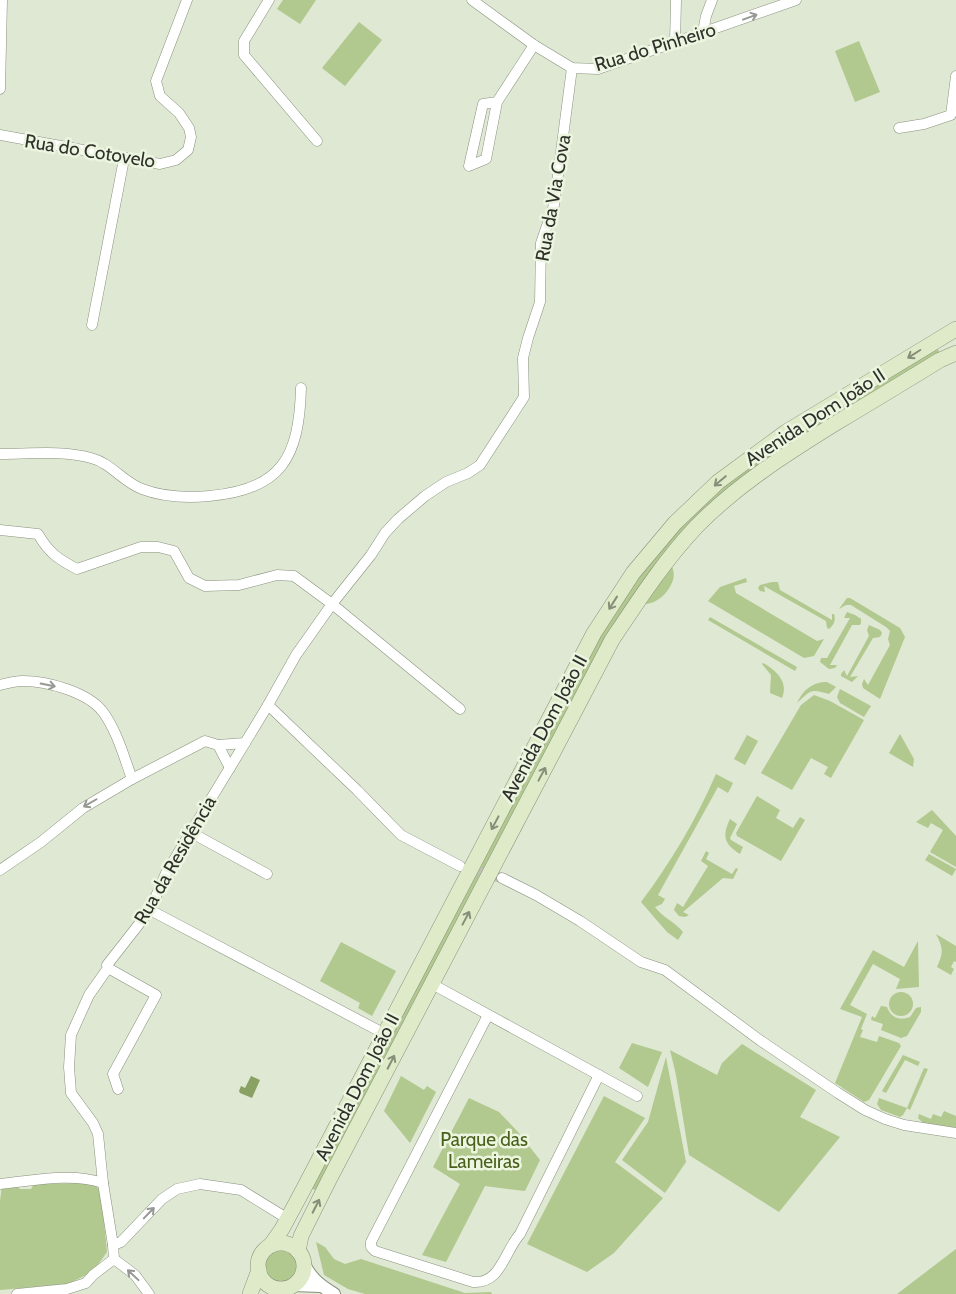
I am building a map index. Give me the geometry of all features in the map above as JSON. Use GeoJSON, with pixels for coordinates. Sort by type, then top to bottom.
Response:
{"type":"FeatureCollection","features":[{"type":"Feature","properties":{"kind":"main road","name":"Avenida Dom João II"},"geometry":{"type":"LineString","coordinates":[[250,1294],[261,1255],[270,1246],[288,1218],[594,633],[633,573],[675,523],[718,482],[765,446],[956,329]]}},
{"type":"Feature","properties":{"kind":"main road","name":"Avenida Dom João II"},"geometry":{"type":"LineString","coordinates":[[284,1289],[300,1279],[302,1236],[309,1220],[612,640],[650,584],[676,549],[727,498],[775,461],[940,360],[956,354]]}},
{"type":"Feature","properties":{"kind":"main road"},"geometry":{"type":"LineString","coordinates":[[270,1246],[285,1244],[292,1246],[301,1258]]}},
{"type":"Feature","properties":{"kind":"main road"},"geometry":{"type":"LineString","coordinates":[[258,1270],[265,1282],[270,1286],[284,1289]]}},
{"type":"Feature","properties":{"kind":"street"},"geometry":{"type":"LineString","coordinates":[[0,89],[2,0]]}},
{"type":"Feature","properties":{"kind":"street","name":"Rua do Cotovelo"},"geometry":{"type":"LineString","coordinates":[[0,135],[124,159],[160,164],[176,160],[188,150],[191,137],[189,128],[179,113],[160,96],[156,81],[187,0]]}},
{"type":"Feature","properties":{"kind":"street"},"geometry":{"type":"LineString","coordinates":[[269,0],[244,41],[244,55],[317,141]]}},
{"type":"Feature","properties":{"kind":"street","name":"Rua do Pinheiro"},"geometry":{"type":"LineString","coordinates":[[472,0],[534,45],[572,68],[598,69],[796,0]]}},
{"type":"Feature","properties":{"kind":"street"},"geometry":{"type":"LineString","coordinates":[[675,42],[676,0]]}},
{"type":"Feature","properties":{"kind":"street"},"geometry":{"type":"LineString","coordinates":[[703,32],[712,0]]}},
{"type":"Feature","properties":{"kind":"street"},"geometry":{"type":"LineString","coordinates":[[497,102],[483,104],[469,166],[486,159],[497,102],[534,45]]}},
{"type":"Feature","properties":{"kind":"street","name":"Rua da Via Cova"},"geometry":{"type":"LineString","coordinates":[[268,705],[296,655],[332,604],[371,555],[385,533],[425,496],[446,482],[468,473],[480,465],[524,397],[524,358],[528,338],[540,302],[541,243],[554,204],[572,68]]}},
{"type":"Feature","properties":{"kind":"street"},"geometry":{"type":"LineString","coordinates":[[899,128],[953,117],[956,77]]}},
{"type":"Feature","properties":{"kind":"street"},"geometry":{"type":"LineString","coordinates":[[92,325],[124,159]]}},
{"type":"Feature","properties":{"kind":"street"},"geometry":{"type":"LineString","coordinates":[[0,454],[78,455],[103,463],[131,484],[152,493],[183,497],[222,495],[262,484],[272,478],[280,469],[295,439],[299,423],[301,388]]}},
{"type":"Feature","properties":{"kind":"street"},"geometry":{"type":"LineString","coordinates":[[0,530],[38,534],[44,544],[59,560],[77,569],[141,547],[158,547],[174,551],[189,578],[205,586],[239,585],[277,575],[294,576],[332,604],[460,709]]}},
{"type":"Feature","properties":{"kind":"street"},"geometry":{"type":"LineString","coordinates":[[0,685],[22,681],[52,685],[87,697],[103,711],[113,730],[132,779]]}},
{"type":"Feature","properties":{"kind":"street"},"geometry":{"type":"LineString","coordinates":[[268,705],[401,835],[460,866]]}},
{"type":"Feature","properties":{"kind":"street","name":"Rua da Residência"},"geometry":{"type":"LineString","coordinates":[[114,1259],[98,1134],[93,1122],[71,1093],[69,1066],[71,1035],[89,995],[108,968],[107,965],[150,910],[166,873],[268,705]]}},
{"type":"Feature","properties":{"kind":"street"},"geometry":{"type":"LineString","coordinates":[[0,870],[41,842],[83,808],[132,779],[205,741],[218,744],[245,743]]}},
{"type":"Feature","properties":{"kind":"street"},"geometry":{"type":"LineString","coordinates":[[218,744],[230,768]]}},
{"type":"Feature","properties":{"kind":"street"},"geometry":{"type":"LineString","coordinates":[[190,832],[267,874]]}},
{"type":"Feature","properties":{"kind":"street"},"geometry":{"type":"LineString","coordinates":[[502,878],[565,912],[641,962],[666,970],[761,1041],[838,1094],[866,1110],[885,1119],[904,1124],[956,1133]]}},
{"type":"Feature","properties":{"kind":"street"},"geometry":{"type":"LineString","coordinates":[[150,910],[384,1034]]}},
{"type":"Feature","properties":{"kind":"street"},"geometry":{"type":"LineString","coordinates":[[108,968],[156,994],[113,1074],[118,1089]]}},
{"type":"Feature","properties":{"kind":"street"},"geometry":{"type":"LineString","coordinates":[[432,984],[637,1096]]}},
{"type":"Feature","properties":{"kind":"street"},"geometry":{"type":"LineString","coordinates":[[488,1015],[371,1242],[371,1247],[375,1251],[473,1282],[489,1280],[497,1273],[512,1242],[520,1234],[599,1075]]}},
{"type":"Feature","properties":{"kind":"street"},"geometry":{"type":"LineString","coordinates":[[0,1184],[78,1177],[91,1178],[103,1182]]}},
{"type":"Feature","properties":{"kind":"street"},"geometry":{"type":"LineString","coordinates":[[113,1245],[121,1242],[162,1199],[177,1189],[200,1184],[241,1190],[288,1218]]}},
{"type":"Feature","properties":{"kind":"street"},"geometry":{"type":"LineString","coordinates":[[301,1258],[308,1273],[320,1286],[334,1294]]}},
{"type":"Feature","properties":{"kind":"street"},"geometry":{"type":"LineString","coordinates":[[16,1294],[67,1289],[86,1283],[114,1259],[135,1275],[149,1294]]}},
{"type":"Feature","properties":{"kind":"street"},"geometry":{"type":"LineString","coordinates":[[284,1289],[320,1286]]}},
{"type":"Feature","properties":{"kind":"green space"},"geometry":{"type":"Polygon","coordinates":[[[283,0],[316,0],[300,24],[277,9],[283,0]]]}},
{"type":"Feature","properties":{"kind":"green space"},"geometry":{"type":"Polygon","coordinates":[[[359,22],[382,40],[345,86],[322,68],[359,22]]]}},
{"type":"Feature","properties":{"kind":"green space"},"geometry":{"type":"Polygon","coordinates":[[[859,41],[880,92],[855,102],[835,51],[859,41]]]}},
{"type":"Feature","properties":{"kind":"green space"},"geometry":{"type":"Polygon","coordinates":[[[937,347],[940,354],[779,452],[667,552],[318,1191],[310,1188],[603,630],[639,575],[686,519],[753,461],[937,347]]]}},
{"type":"Feature","properties":{"kind":"green space"},"geometry":{"type":"Polygon","coordinates":[[[672,567],[674,573],[671,586],[655,601],[643,604],[672,567]]]}},
{"type":"Feature","properties":{"kind":"green space"},"geometry":{"type":"Polygon","coordinates":[[[746,578],[747,582],[734,586],[736,593],[817,641],[824,639],[814,656],[804,658],[708,601],[720,587],[746,578]]]}},
{"type":"Feature","properties":{"kind":"green space"},"geometry":{"type":"Polygon","coordinates":[[[778,582],[780,590],[832,620],[832,614],[834,614],[835,620],[832,626],[829,629],[827,628],[826,621],[764,586],[765,592],[760,591],[758,588],[760,585],[778,582]]]}},
{"type":"Feature","properties":{"kind":"green space"},"geometry":{"type":"Polygon","coordinates":[[[847,598],[900,628],[905,637],[880,699],[863,688],[862,684],[864,679],[868,685],[890,645],[888,639],[890,631],[851,605],[846,605],[839,609],[847,598]]]}},
{"type":"Feature","properties":{"kind":"green space"},"geometry":{"type":"Polygon","coordinates":[[[847,612],[861,619],[861,623],[860,625],[852,625],[830,665],[837,665],[835,668],[829,669],[820,662],[821,658],[827,658],[850,618],[844,618],[847,612]]]}},
{"type":"Feature","properties":{"kind":"green space"},"geometry":{"type":"Polygon","coordinates":[[[710,617],[797,667],[795,671],[708,620],[710,617]]]}},
{"type":"Feature","properties":{"kind":"green space"},"geometry":{"type":"Polygon","coordinates":[[[869,625],[880,630],[882,633],[880,637],[873,638],[850,677],[858,676],[852,682],[841,676],[841,674],[844,670],[847,676],[869,636],[867,630],[869,625]]]}},
{"type":"Feature","properties":{"kind":"green space"},"geometry":{"type":"Polygon","coordinates":[[[763,663],[780,677],[784,687],[782,698],[770,693],[771,675],[763,663]]]}},
{"type":"Feature","properties":{"kind":"green space"},"geometry":{"type":"Polygon","coordinates":[[[827,682],[836,687],[829,694],[812,691],[797,703],[802,695],[813,685],[827,682]]]}},
{"type":"Feature","properties":{"kind":"green space"},"geometry":{"type":"Polygon","coordinates":[[[840,689],[871,706],[864,717],[840,703],[837,697],[840,689]]]}},
{"type":"Feature","properties":{"kind":"green space"},"geometry":{"type":"Polygon","coordinates":[[[814,695],[830,701],[864,720],[831,778],[824,774],[828,767],[811,758],[792,790],[761,773],[801,705],[814,695]]]}},
{"type":"Feature","properties":{"kind":"green space"},"geometry":{"type":"Polygon","coordinates":[[[900,734],[914,759],[913,767],[889,753],[900,734]]]}},
{"type":"Feature","properties":{"kind":"green space"},"geometry":{"type":"Polygon","coordinates":[[[747,735],[758,741],[745,765],[734,759],[747,735]]]}},
{"type":"Feature","properties":{"kind":"green space"},"geometry":{"type":"Polygon","coordinates":[[[716,774],[733,783],[728,793],[718,787],[658,895],[665,899],[662,904],[655,907],[683,932],[678,940],[667,932],[641,902],[663,872],[682,840],[716,774]]]}},
{"type":"Feature","properties":{"kind":"green space"},"geometry":{"type":"Polygon","coordinates":[[[757,796],[780,810],[776,818],[793,828],[800,817],[805,820],[781,861],[737,836],[736,833],[757,796]]]}},
{"type":"Feature","properties":{"kind":"green space"},"geometry":{"type":"Polygon","coordinates":[[[932,810],[956,836],[956,867],[930,852],[943,830],[931,823],[928,828],[916,822],[932,810]]]}},
{"type":"Feature","properties":{"kind":"green space"},"geometry":{"type":"Polygon","coordinates":[[[730,819],[737,824],[730,838],[743,847],[740,854],[731,847],[726,839],[726,830],[730,819]]]}},
{"type":"Feature","properties":{"kind":"green space"},"geometry":{"type":"Polygon","coordinates":[[[706,851],[709,853],[706,859],[732,874],[736,868],[738,869],[733,879],[723,878],[683,912],[689,915],[685,917],[679,916],[674,910],[677,903],[683,907],[708,866],[701,861],[706,851]]]}},
{"type":"Feature","properties":{"kind":"green space"},"geometry":{"type":"Polygon","coordinates":[[[929,854],[956,869],[952,876],[925,860],[929,854]]]}},
{"type":"Feature","properties":{"kind":"green space"},"geometry":{"type":"Polygon","coordinates":[[[936,934],[956,946],[956,962],[954,961],[951,967],[954,969],[951,975],[937,967],[942,950],[936,934]]]}},
{"type":"Feature","properties":{"kind":"green space"},"geometry":{"type":"Polygon","coordinates":[[[918,941],[919,987],[896,989],[900,979],[873,964],[850,1005],[867,1014],[860,1037],[877,1042],[879,1036],[899,1043],[901,1046],[869,1100],[864,1102],[835,1083],[862,1017],[840,1009],[873,950],[904,967],[918,941]]]}},
{"type":"Feature","properties":{"kind":"green space"},"geometry":{"type":"Polygon","coordinates":[[[341,942],[396,971],[372,1016],[358,1008],[360,1003],[320,981],[341,942]]]}},
{"type":"Feature","properties":{"kind":"green space"},"geometry":{"type":"Polygon","coordinates":[[[901,992],[906,993],[912,999],[912,1009],[906,1015],[901,1016],[896,1015],[890,1009],[889,1004],[890,999],[896,993],[901,992]]]}},
{"type":"Feature","properties":{"kind":"green space"},"geometry":{"type":"Polygon","coordinates":[[[881,1006],[887,1007],[896,1018],[910,1017],[916,1008],[921,1007],[921,1012],[907,1036],[901,1038],[881,1030],[883,1024],[871,1020],[872,1016],[875,1018],[881,1006]]]}},
{"type":"Feature","properties":{"kind":"green space"},"geometry":{"type":"Polygon","coordinates":[[[632,1043],[662,1052],[648,1087],[619,1068],[632,1043]]]}},
{"type":"Feature","properties":{"kind":"green space"},"geometry":{"type":"Polygon","coordinates":[[[742,1044],[816,1090],[800,1117],[840,1137],[779,1212],[689,1155],[670,1050],[717,1075],[722,1063],[742,1044]]]}},
{"type":"Feature","properties":{"kind":"green space"},"geometry":{"type":"Polygon","coordinates":[[[903,1055],[920,1062],[918,1066],[905,1060],[886,1093],[882,1091],[903,1055]]]}},
{"type":"Feature","properties":{"kind":"green space"},"geometry":{"type":"Polygon","coordinates":[[[666,1057],[686,1162],[665,1193],[622,1160],[648,1122],[666,1057]]]}},
{"type":"Feature","properties":{"kind":"green space"},"geometry":{"type":"Polygon","coordinates":[[[924,1068],[928,1069],[910,1110],[907,1108],[924,1068]]]}},
{"type":"Feature","properties":{"kind":"green space"},"geometry":{"type":"Polygon","coordinates":[[[401,1076],[424,1090],[427,1086],[436,1092],[410,1143],[384,1111],[401,1076]]]}},
{"type":"Feature","properties":{"kind":"green space"},"geometry":{"type":"Polygon","coordinates":[[[604,1096],[645,1118],[615,1162],[663,1198],[614,1253],[587,1272],[527,1244],[604,1096]]]}},
{"type":"Feature","properties":{"kind":"green space","name":"Parque das Lameiras"},"geometry":{"type":"Polygon","coordinates":[[[469,1098],[499,1112],[540,1160],[525,1191],[485,1186],[446,1262],[422,1255],[460,1184],[433,1167],[469,1098]]]}},
{"type":"Feature","properties":{"kind":"green space"},"geometry":{"type":"Polygon","coordinates":[[[879,1098],[907,1108],[900,1117],[881,1110],[877,1104],[879,1098]]]}},
{"type":"Feature","properties":{"kind":"green space"},"geometry":{"type":"Polygon","coordinates":[[[944,1111],[956,1116],[956,1128],[923,1123],[918,1118],[919,1114],[931,1119],[933,1114],[941,1117],[944,1111]]]}},
{"type":"Feature","properties":{"kind":"green space"},"geometry":{"type":"Polygon","coordinates":[[[86,1183],[96,1186],[101,1192],[107,1252],[97,1266],[86,1275],[68,1284],[0,1290],[0,1201],[2,1185],[15,1185],[20,1189],[31,1189],[34,1184],[86,1183]]]}},
{"type":"Feature","properties":{"kind":"green space"},"geometry":{"type":"Polygon","coordinates":[[[316,1242],[325,1247],[334,1259],[345,1264],[361,1259],[465,1293],[491,1292],[492,1294],[365,1294],[348,1289],[324,1275],[316,1242]]]}},
{"type":"Feature","properties":{"kind":"green space"},"geometry":{"type":"Polygon","coordinates":[[[956,1249],[956,1294],[897,1294],[956,1249]]]}},
{"type":"Feature","properties":{"kind":"green space"},"geometry":{"type":"Polygon","coordinates":[[[281,1251],[293,1255],[297,1267],[293,1279],[281,1283],[269,1279],[265,1267],[269,1255],[281,1251]]]}},
{"type":"Feature","properties":{"kind":"shaded area"},"geometry":{"type":"Polygon","coordinates":[[[251,1076],[260,1080],[252,1098],[239,1091],[241,1086],[245,1088],[251,1076]]]}},
{"type":"Feature","properties":{"kind":"tunnel"},"geometry":{"type":"LineString","coordinates":[[464,868],[502,878]]}}]}
